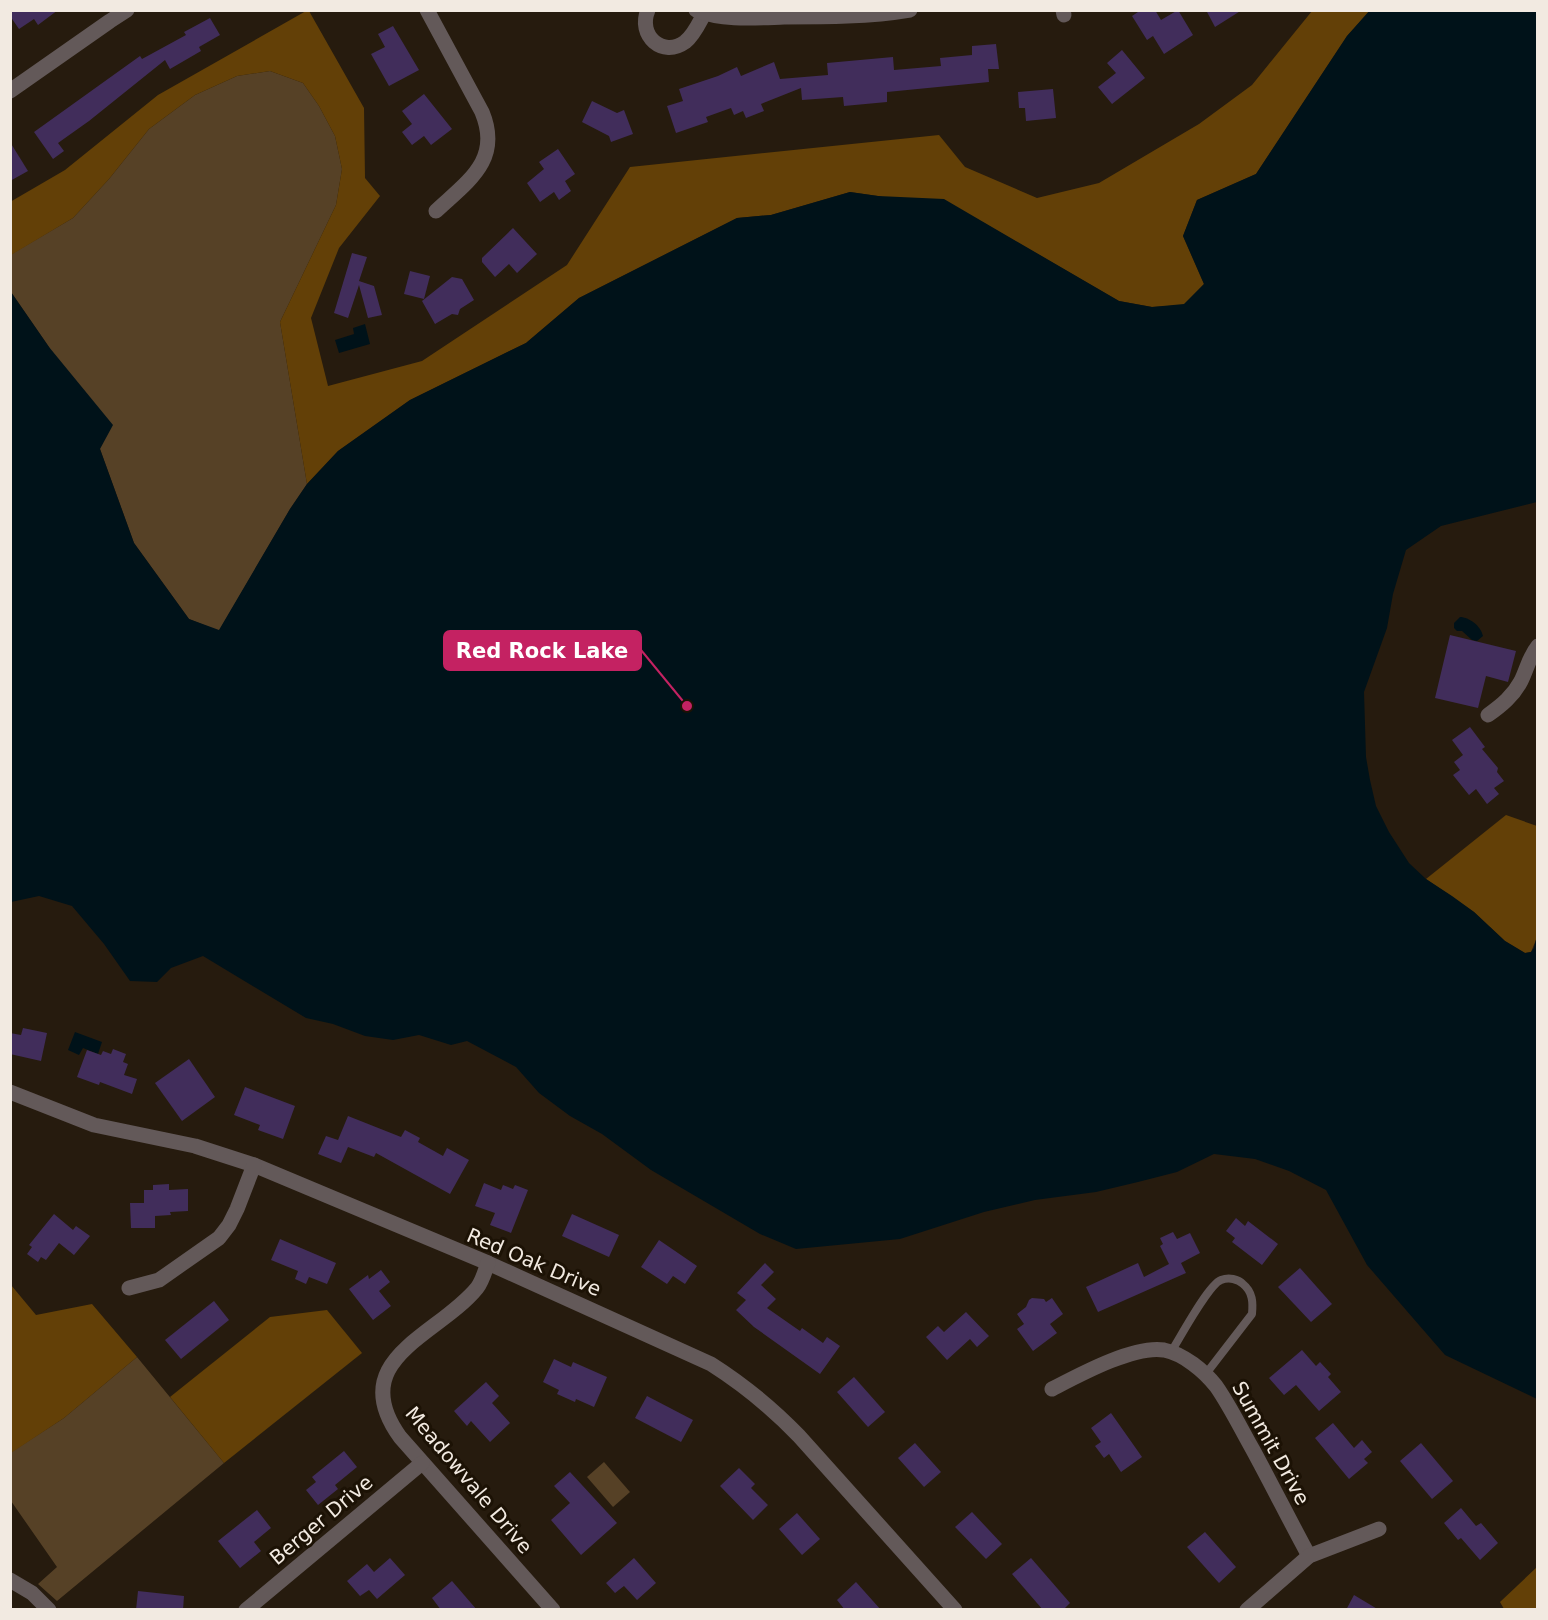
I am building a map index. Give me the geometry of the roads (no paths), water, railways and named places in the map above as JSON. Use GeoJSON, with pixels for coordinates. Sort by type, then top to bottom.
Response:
{"type":"FeatureCollection","features":[{"type":"Feature","properties":{"kind":"street"},"geometry":{"type":"LineString","coordinates":[[10,91],[106,16],[127,10]]}},
{"type":"Feature","properties":{"kind":"street"},"geometry":{"type":"LineString","coordinates":[[427,10],[482,112],[488,126],[489,142],[484,160],[475,175],[436,212]]}},
{"type":"Feature","properties":{"kind":"street"},"geometry":{"type":"LineString","coordinates":[[648,10],[644,27],[648,36],[658,45],[667,47],[685,42],[694,32],[700,12],[742,18],[837,16],[910,10]]}},
{"type":"Feature","properties":{"kind":"street"},"geometry":{"type":"LineString","coordinates":[[1488,715],[1508,701],[1522,680],[1528,662],[1538,646]]}},
{"type":"Feature","properties":{"kind":"street","name":"Red Oak Drive"},"geometry":{"type":"LineString","coordinates":[[10,1092],[94,1125],[195,1146],[254,1165],[488,1263],[711,1364],[743,1384],[772,1408],[955,1610]]}},
{"type":"Feature","properties":{"kind":"street"},"geometry":{"type":"LineString","coordinates":[[129,1288],[159,1280],[219,1238],[230,1224],[254,1165]]}},
{"type":"Feature","properties":{"kind":"street","name":"Meadowvale Drive"},"geometry":{"type":"LineString","coordinates":[[488,1263],[478,1287],[457,1308],[404,1348],[393,1361],[386,1377],[384,1408],[390,1424],[422,1463],[554,1610]]}},
{"type":"Feature","properties":{"kind":"street"},"geometry":{"type":"LineString","coordinates":[[1052,1389],[1091,1369],[1143,1350],[1171,1352]]}},
{"type":"Feature","properties":{"kind":"street","name":"Summit Drive"},"geometry":{"type":"LineString","coordinates":[[1171,1352],[1179,1355],[1215,1385],[1233,1413],[1309,1556]]}},
{"type":"Feature","properties":{"kind":"street","name":"Berger Drive"},"geometry":{"type":"LineString","coordinates":[[246,1610],[422,1463]]}},
{"type":"Feature","properties":{"kind":"street"},"geometry":{"type":"LineString","coordinates":[[1247,1610],[1309,1556],[1379,1529]]}},
{"type":"Feature","properties":{"kind":"street"},"geometry":{"type":"LineString","coordinates":[[10,1580],[32,1593],[49,1610]]}},
{"type":"Feature","properties":{"kind":"lane"},"geometry":{"type":"LineString","coordinates":[[1171,1352],[1211,1288],[1221,1280],[1234,1279],[1244,1285],[1251,1294],[1252,1314],[1205,1375]]}},
{"type":"Feature","properties":{"kind":"place","name":"Red Rock Lake"},"geometry":{"type":"Point","coordinates":[687,706]}}]}
